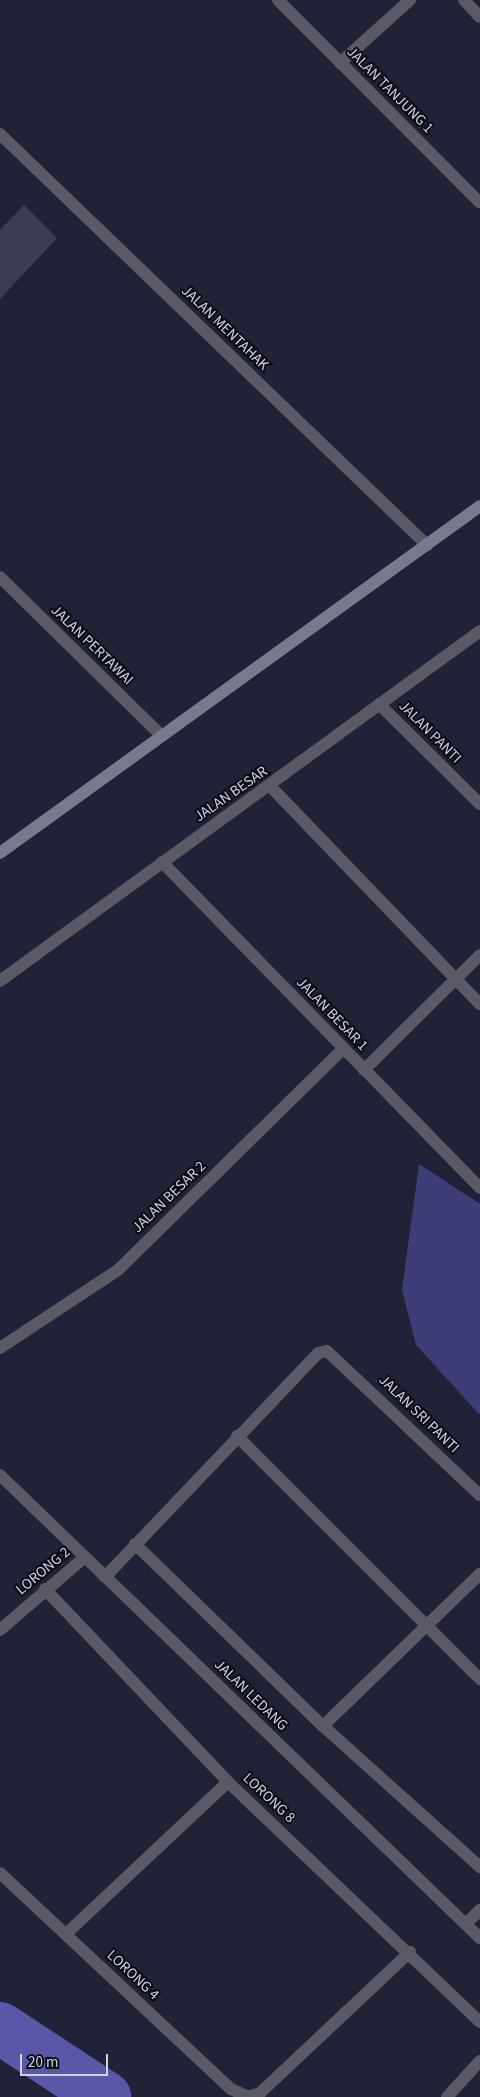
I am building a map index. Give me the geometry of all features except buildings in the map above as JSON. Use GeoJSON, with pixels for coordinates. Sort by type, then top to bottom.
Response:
{"type":"FeatureCollection","features":[{"type":"Feature","properties":{"kind":"street","name":"JALAN TANJUNG 1"},"geometry":{"type":"LineString","coordinates":[[278,0],[480,203]]}},
{"type":"Feature","properties":{"kind":"street"},"geometry":{"type":"LineString","coordinates":[[340,63],[410,0]]}},
{"type":"Feature","properties":{"kind":"street"},"geometry":{"type":"LineString","coordinates":[[464,0],[480,16]]}},
{"type":"Feature","properties":{"kind":"street","name":"JALAN MENTAHAK"},"geometry":{"type":"LineString","coordinates":[[0,134],[427,545]]}},
{"type":"Feature","properties":{"kind":"street"},"geometry":{"type":"LineString","coordinates":[[0,853],[480,506]]}},
{"type":"Feature","properties":{"kind":"street","name":"JALAN PERTAWAI"},"geometry":{"type":"LineString","coordinates":[[0,577],[162,736]]}},
{"type":"Feature","properties":{"kind":"street","name":"JALAN BESAR"},"geometry":{"type":"LineString","coordinates":[[0,982],[480,631]]}},
{"type":"Feature","properties":{"kind":"street","name":"JALAN PANTI"},"geometry":{"type":"LineString","coordinates":[[379,704],[480,804]]}},
{"type":"Feature","properties":{"kind":"street"},"geometry":{"type":"LineString","coordinates":[[270,786],[480,1004]]}},
{"type":"Feature","properties":{"kind":"street","name":"JALAN BESAR 1"},"geometry":{"type":"LineString","coordinates":[[162,862],[480,1188]]}},
{"type":"Feature","properties":{"kind":"street"},"geometry":{"type":"LineString","coordinates":[[364,1070],[480,955]]}},
{"type":"Feature","properties":{"kind":"street","name":"JALAN BESAR 2"},"geometry":{"type":"LineString","coordinates":[[0,1348],[118,1270],[343,1049]]}},
{"type":"Feature","properties":{"kind":"street","name":"JALAN SRI PANTI"},"geometry":{"type":"LineString","coordinates":[[237,1436],[318,1353],[328,1351],[480,1495]]}},
{"type":"Feature","properties":{"kind":"street"},"geometry":{"type":"LineString","coordinates":[[105,1577],[237,1436],[480,1679]]}},
{"type":"Feature","properties":{"kind":"street","name":"JALAN LEDANG"},"geometry":{"type":"LineString","coordinates":[[0,1475],[480,1938]]}},
{"type":"Feature","properties":{"kind":"street"},"geometry":{"type":"LineString","coordinates":[[135,1544],[323,1726],[480,1867]]}},
{"type":"Feature","properties":{"kind":"street","name":"LORONG 2"},"geometry":{"type":"LineString","coordinates":[[0,1630],[85,1557]]}},
{"type":"Feature","properties":{"kind":"street"},"geometry":{"type":"LineString","coordinates":[[323,1726],[480,1574]]}},
{"type":"Feature","properties":{"kind":"street","name":"LORONG 8"},"geometry":{"type":"LineString","coordinates":[[46,1589],[228,1782],[410,1952],[480,2022]]}},
{"type":"Feature","properties":{"kind":"street"},"geometry":{"type":"LineString","coordinates":[[66,1934],[228,1782]]}},
{"type":"Feature","properties":{"kind":"street","name":"LORONG 4"},"geometry":{"type":"LineString","coordinates":[[0,1873],[231,2090],[248,2097],[260,2093],[410,1952]]}},
{"type":"Feature","properties":{"kind":"street"},"geometry":{"type":"LineString","coordinates":[[466,1924],[480,1910]]}},
{"type":"Feature","properties":{"kind":"street"},"geometry":{"type":"LineString","coordinates":[[446,2097],[480,2061]]}},
{"type":"Feature","properties":{"kind":"shaded area"},"geometry":{"type":"Polygon","coordinates":[[[419,1164],[480,1204],[480,1415],[416,1345],[402,1290],[419,1164]]]}},
{"type":"Feature","properties":{"kind":"waterway"},"geometry":{"type":"LineString","coordinates":[[0,2028],[105,2097]]}}]}
